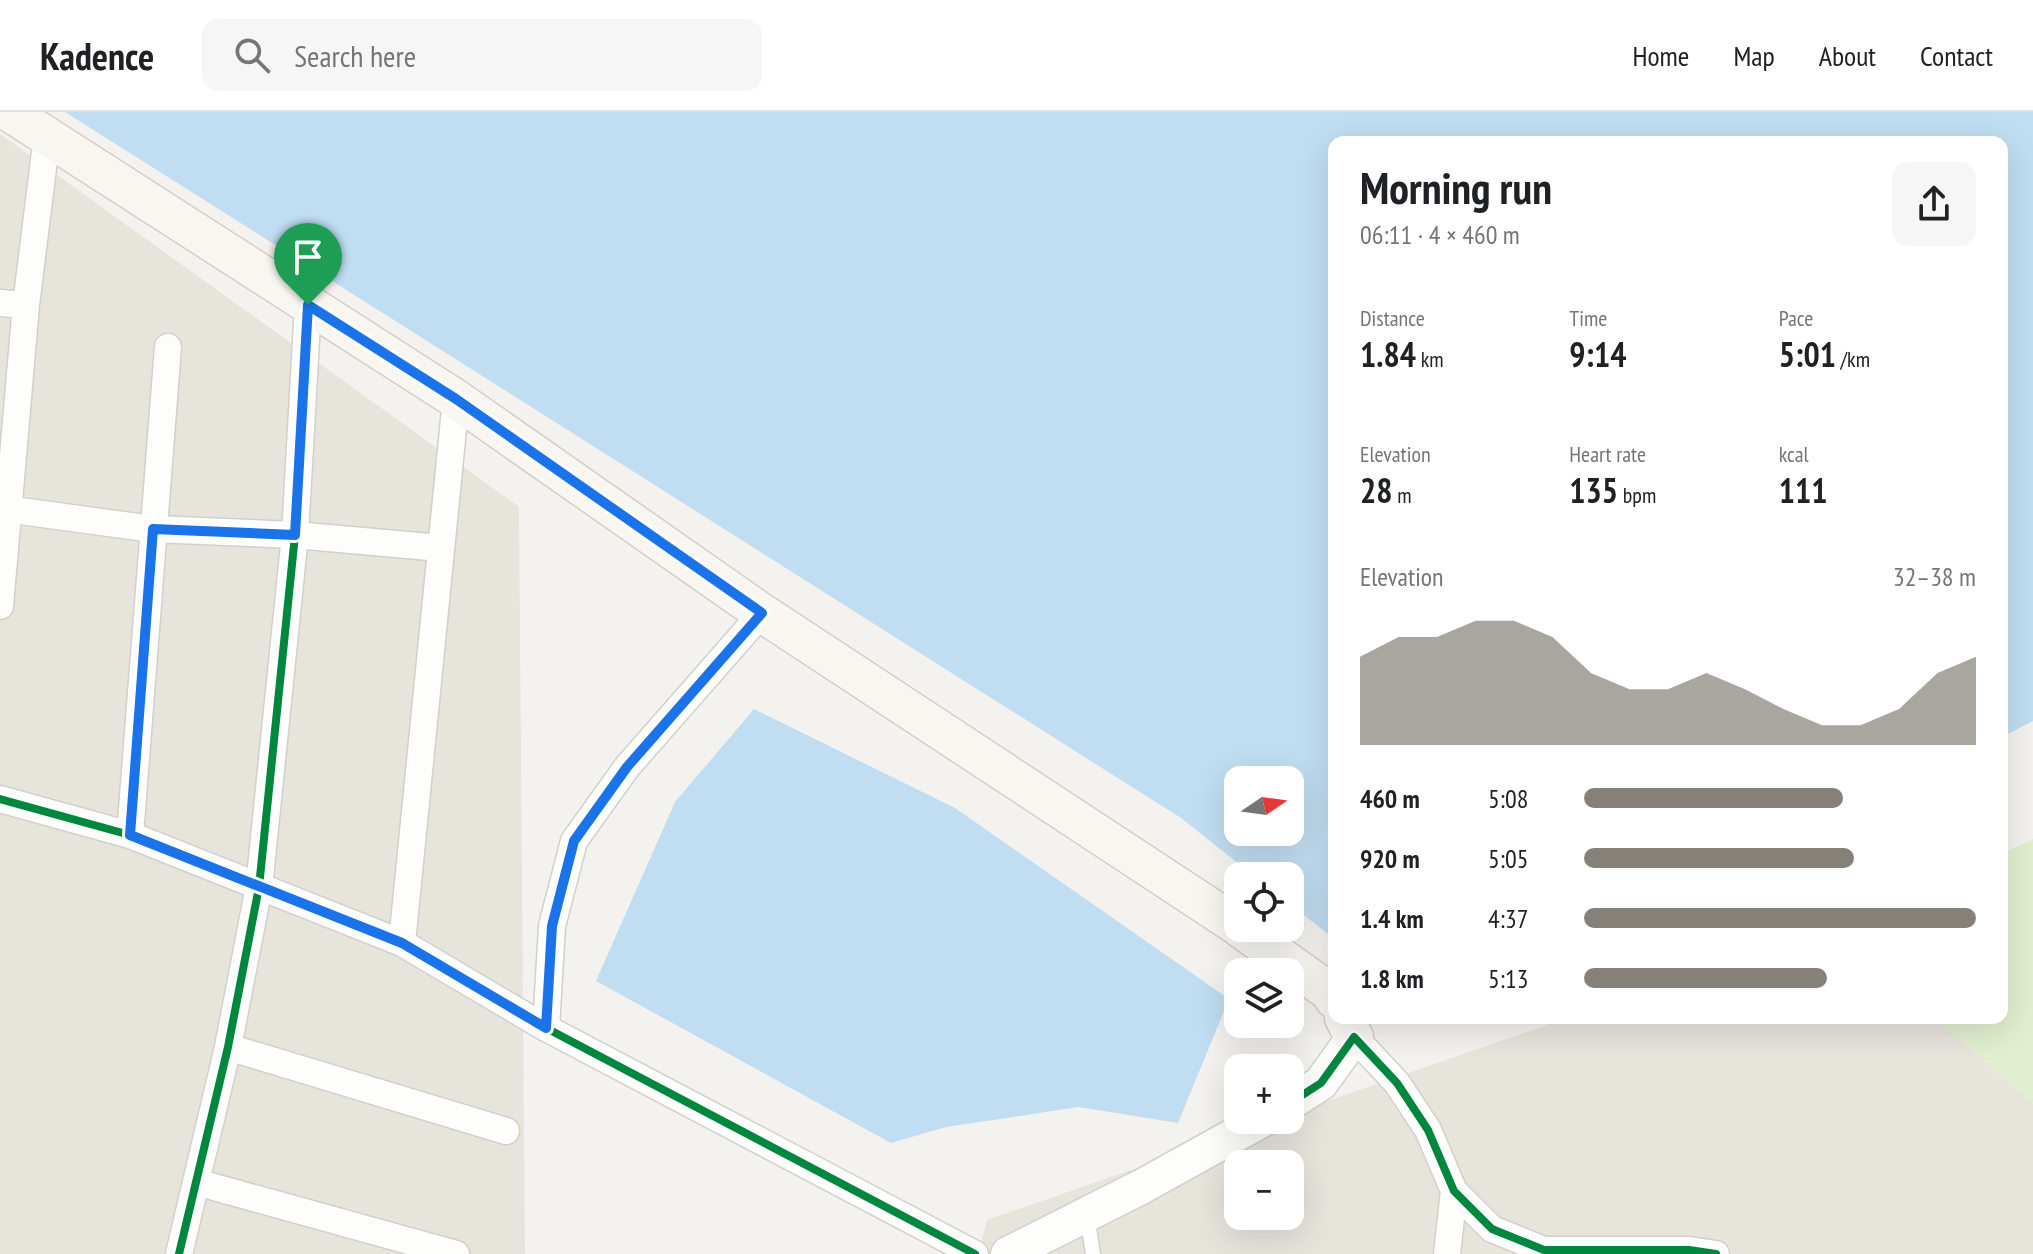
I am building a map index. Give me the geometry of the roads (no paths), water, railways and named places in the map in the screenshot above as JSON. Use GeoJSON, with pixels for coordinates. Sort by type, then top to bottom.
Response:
{"type":"FeatureCollection","features":[{"type":"Feature","properties":{"kind":"main road"},"geometry":{"type":"LineString","coordinates":[[9,112],[456,399],[762,613],[1224,917]]}},
{"type":"Feature","properties":{"kind":"main road"},"geometry":{"type":"LineString","coordinates":[[1260,942],[1328,991]]}},
{"type":"Feature","properties":{"kind":"street"},"geometry":{"type":"LineString","coordinates":[[0,606],[13,304],[47,136]]}},
{"type":"Feature","properties":{"kind":"street"},"geometry":{"type":"LineString","coordinates":[[179,1254],[228,1047],[259,887],[295,535],[308,305]]}},
{"type":"Feature","properties":{"kind":"street"},"geometry":{"type":"LineString","coordinates":[[130,835],[168,347]]}},
{"type":"Feature","properties":{"kind":"street"},"geometry":{"type":"LineString","coordinates":[[402,943],[456,399]]}},
{"type":"Feature","properties":{"kind":"street"},"geometry":{"type":"LineString","coordinates":[[6,509],[153,529],[295,535],[441,548]]}},
{"type":"Feature","properties":{"kind":"street"},"geometry":{"type":"LineString","coordinates":[[546,1028],[552,926],[574,841],[627,767],[762,613]]}},
{"type":"Feature","properties":{"kind":"street"},"geometry":{"type":"LineString","coordinates":[[0,799],[130,835],[402,943],[546,1028],[975,1254]]}},
{"type":"Feature","properties":{"kind":"street"},"geometry":{"type":"LineString","coordinates":[[1304,1094],[1321,1083],[1349,1028],[1397,1083],[1428,1130],[1454,1191],[1492,1229],[1544,1250],[1689,1250],[1716,1254]]}},
{"type":"Feature","properties":{"kind":"street"},"geometry":{"type":"LineString","coordinates":[[228,1047],[506,1131]]}},
{"type":"Feature","properties":{"kind":"street"},"geometry":{"type":"LineString","coordinates":[[1008,1254],[1236,1134]]}},
{"type":"Feature","properties":{"kind":"street"},"geometry":{"type":"LineString","coordinates":[[196,1182],[456,1254]]}},
{"type":"Feature","properties":{"kind":"street"},"geometry":{"type":"LineString","coordinates":[[1447,1254],[1454,1191]]}},
{"type":"Feature","properties":{"kind":"lane"},"geometry":{"type":"LineString","coordinates":[[1087,1214],[1093,1254]]}},
{"type":"Feature","properties":{"kind":"water"},"geometry":{"type":"Polygon","coordinates":[[[65,112],[2033,112],[2033,721],[2008,734],[2008,136],[1328,136],[1328,934],[1304,915],[1304,862],[1236,862],[1181,818],[65,112]]]}},
{"type":"Feature","properties":{"kind":"water"},"geometry":{"type":"Polygon","coordinates":[[[754,709],[955,808],[1224,996],[1224,1011],[1178,1123],[1079,1107],[946,1127],[891,1143],[596,981],[675,802],[754,709]]]}}]}
